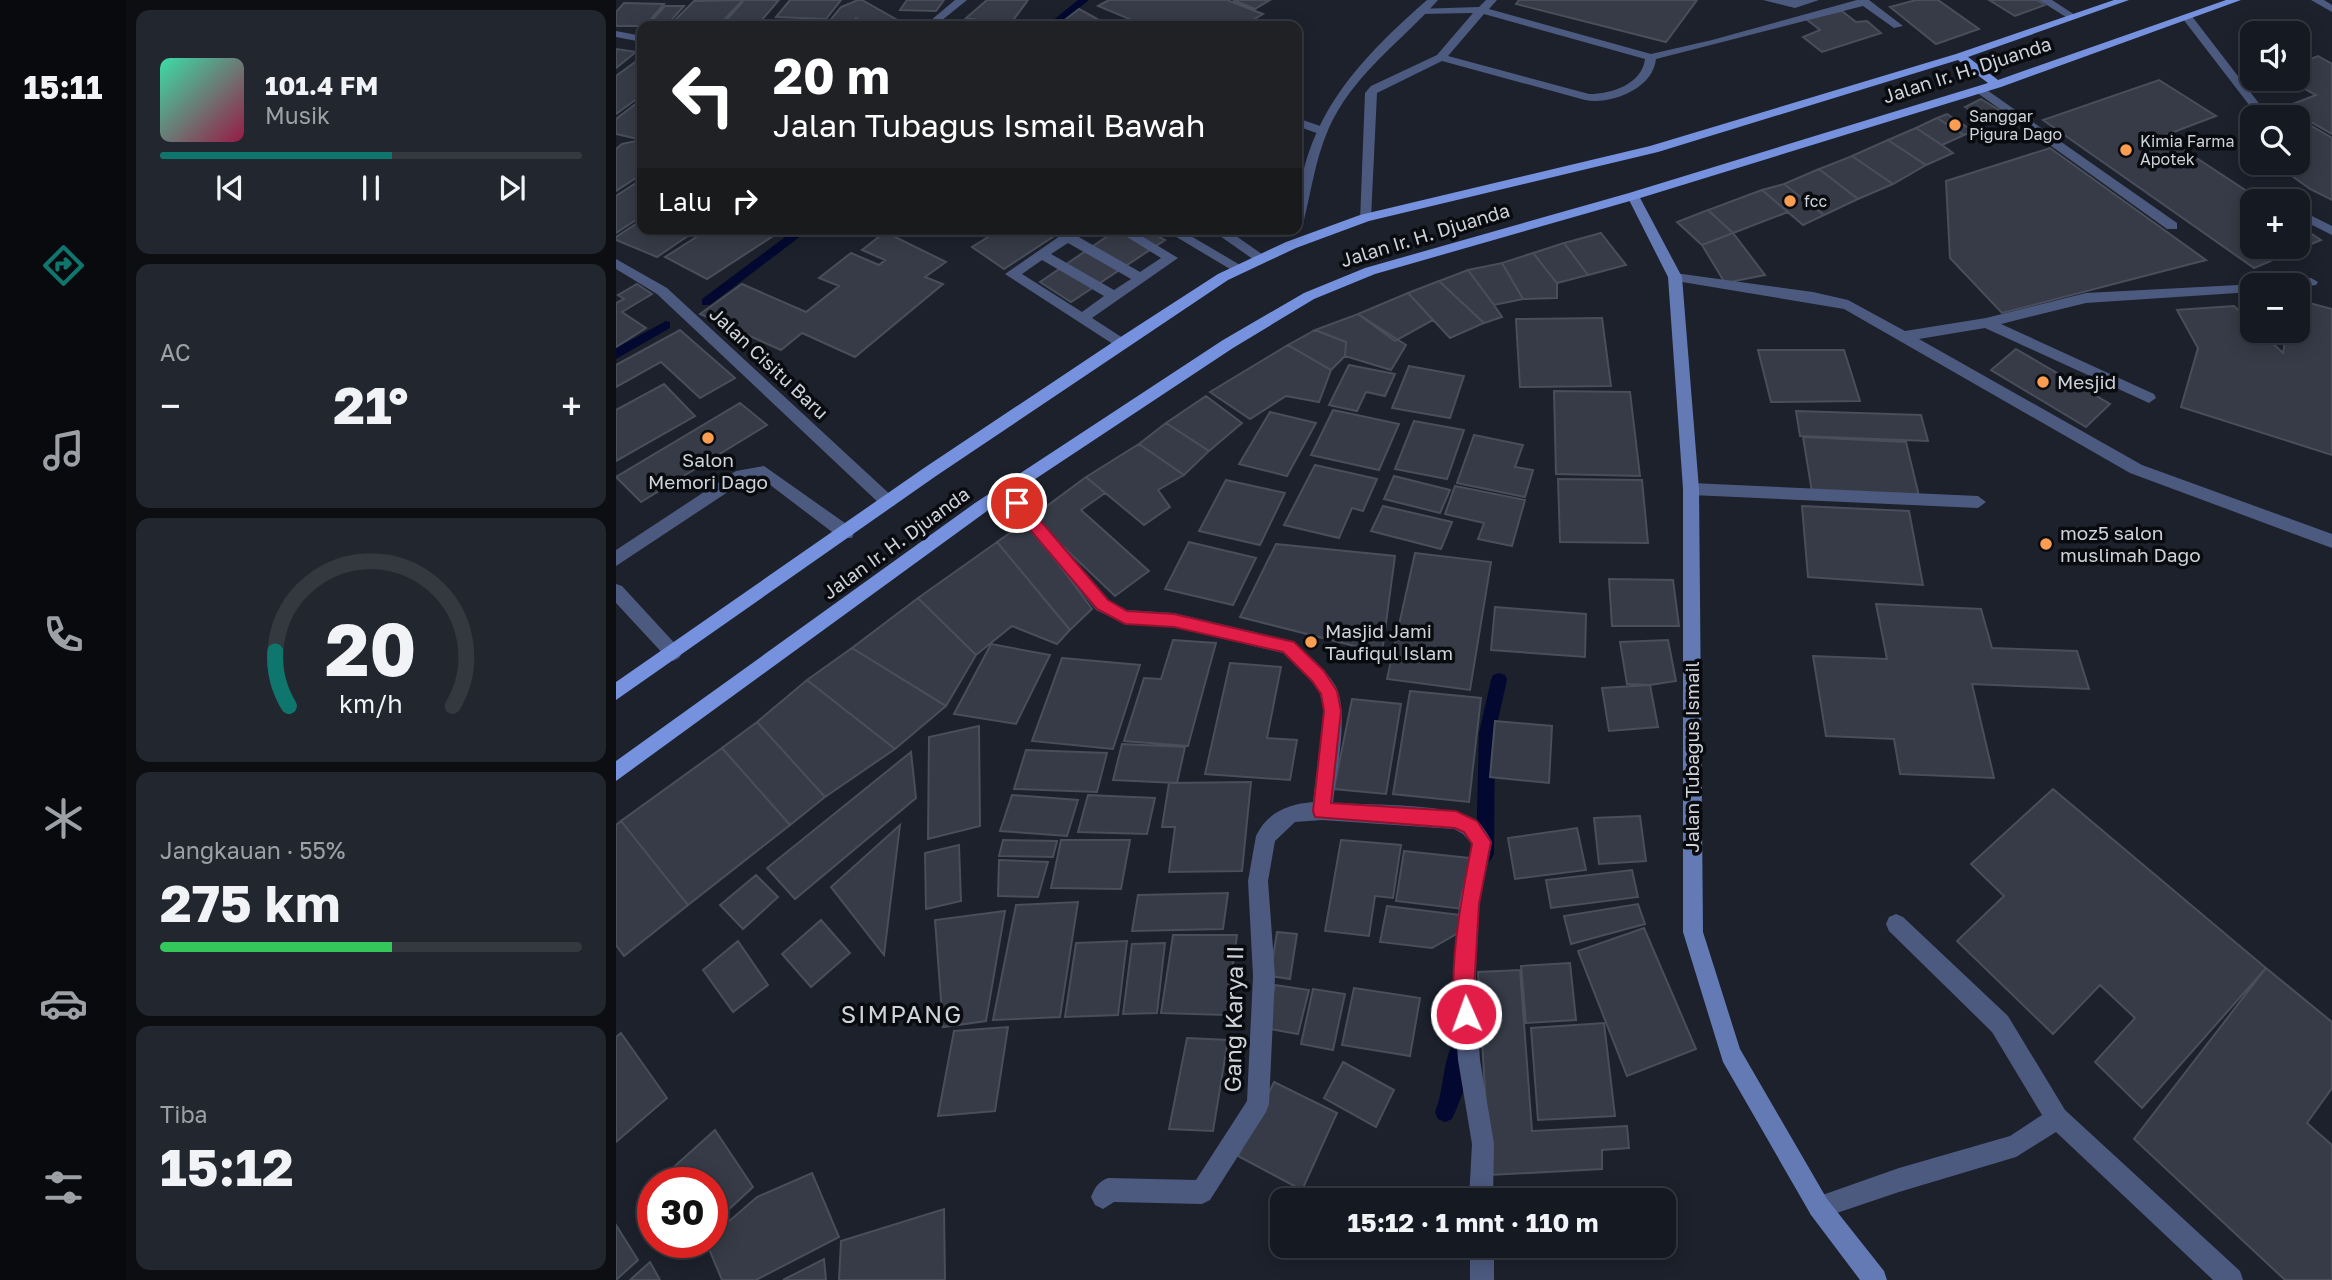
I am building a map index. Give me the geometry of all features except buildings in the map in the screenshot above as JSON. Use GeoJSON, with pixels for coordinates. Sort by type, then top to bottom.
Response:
{"type":"FeatureCollection","features":[{"type":"Feature","properties":{"kind":"main road","name":"Jalan Ir. H. Djuanda"},"geometry":{"type":"LineString","coordinates":[[616,692],[1121,343],[1240,269],[1291,245],[1366,218],[1654,149],[1960,55],[2124,0]]}},
{"type":"Feature","properties":{"kind":"main road","name":"Jalan Ir. H. Djuanda"},"geometry":{"type":"LineString","coordinates":[[616,772],[1006,491],[1227,344],[1309,296],[1370,271],[1633,196],[1997,85],[2236,0]]}},
{"type":"Feature","properties":{"kind":"main road"},"geometry":{"type":"LineString","coordinates":[[1960,55],[1997,85]]}},
{"type":"Feature","properties":{"kind":"main road","name":"Jalan Tubagus Ismail"},"geometry":{"type":"LineString","coordinates":[[1633,196],[1675,277],[1691,489],[1693,932],[1731,1055],[1819,1207],[1875,1280]]}},
{"type":"Feature","properties":{"kind":"street"},"geometry":{"type":"LineString","coordinates":[[935,21],[962,0]]}},
{"type":"Feature","properties":{"kind":"street"},"geometry":{"type":"LineString","coordinates":[[1302,205],[1322,131],[1353,80],[1433,0]]}},
{"type":"Feature","properties":{"kind":"street"},"geometry":{"type":"LineString","coordinates":[[1366,218],[1371,93],[1375,88],[1441,57],[1492,0]]}},
{"type":"Feature","properties":{"kind":"street"},"geometry":{"type":"LineString","coordinates":[[1768,0],[1795,5],[1814,0]]}},
{"type":"Feature","properties":{"kind":"street"},"geometry":{"type":"LineString","coordinates":[[2044,0],[2073,17]]}},
{"type":"Feature","properties":{"kind":"street"},"geometry":{"type":"LineString","coordinates":[[2315,0],[2332,9]]}},
{"type":"Feature","properties":{"kind":"street"},"geometry":{"type":"LineString","coordinates":[[1420,11],[1482,10],[1651,57],[1714,43],[1863,1],[1898,26]]}},
{"type":"Feature","properties":{"kind":"street"},"geometry":{"type":"LineString","coordinates":[[2187,17],[2254,105]]}},
{"type":"Feature","properties":{"kind":"street"},"geometry":{"type":"LineString","coordinates":[[616,34],[637,38]]}},
{"type":"Feature","properties":{"kind":"street"},"geometry":{"type":"LineString","coordinates":[[1441,57],[1600,99],[1610,98],[1634,86],[1651,64],[1651,57]]}},
{"type":"Feature","properties":{"kind":"street"},"geometry":{"type":"LineString","coordinates":[[1980,90],[2172,226]]}},
{"type":"Feature","properties":{"kind":"street"},"geometry":{"type":"LineString","coordinates":[[1302,124],[1322,131]]}},
{"type":"Feature","properties":{"kind":"street"},"geometry":{"type":"LineString","coordinates":[[2310,219],[2332,231]]}},
{"type":"Feature","properties":{"kind":"street"},"geometry":{"type":"LineString","coordinates":[[1071,235],[1012,274],[1121,343]]}},
{"type":"Feature","properties":{"kind":"street"},"geometry":{"type":"LineString","coordinates":[[1077,235],[1140,278]]}},
{"type":"Feature","properties":{"kind":"street"},"geometry":{"type":"LineString","coordinates":[[1082,318],[1171,257],[1132,235]]}},
{"type":"Feature","properties":{"kind":"street"},"geometry":{"type":"LineString","coordinates":[[1180,235],[1240,269]]}},
{"type":"Feature","properties":{"kind":"street"},"geometry":{"type":"LineString","coordinates":[[1225,235],[1262,259]]}},
{"type":"Feature","properties":{"kind":"street"},"geometry":{"type":"LineString","coordinates":[[1291,245],[1294,235]]}},
{"type":"Feature","properties":{"kind":"street"},"geometry":{"type":"LineString","coordinates":[[1042,254],[1114,296]]}},
{"type":"Feature","properties":{"kind":"street","name":"Jalan Cisitu Baru"},"geometry":{"type":"LineString","coordinates":[[616,263],[662,291],[888,502]]}},
{"type":"Feature","properties":{"kind":"street"},"geometry":{"type":"LineString","coordinates":[[1675,277],[1813,297],[1848,305],[2136,469],[2332,541]]}},
{"type":"Feature","properties":{"kind":"street"},"geometry":{"type":"LineString","coordinates":[[1901,337],[1986,323],[2086,299],[2240,287]]}},
{"type":"Feature","properties":{"kind":"street"},"geometry":{"type":"LineString","coordinates":[[1986,323],[2149,398]]}},
{"type":"Feature","properties":{"kind":"street"},"geometry":{"type":"LineString","coordinates":[[616,559],[743,475],[764,472],[846,533]]}},
{"type":"Feature","properties":{"kind":"street"},"geometry":{"type":"LineString","coordinates":[[1691,489],[1978,502]]}},
{"type":"Feature","properties":{"kind":"street"},"geometry":{"type":"LineString","coordinates":[[1006,491],[1102,605],[1125,617],[1174,620],[1288,647],[1318,676],[1329,691],[1333,711],[1322,811],[1456,820],[1470,827],[1482,842],[1469,904],[1464,991],[1469,1060],[1483,1144],[1481,1188]]}},
{"type":"Feature","properties":{"kind":"street"},"geometry":{"type":"LineString","coordinates":[[616,591],[673,653]]}},
{"type":"Feature","properties":{"kind":"street","name":"Gang Karya II"},"geometry":{"type":"LineString","coordinates":[[1103,1197],[1108,1190],[1202,1192],[1258,1104],[1264,976],[1258,881],[1266,836],[1291,813],[1322,811]]}},
{"type":"Feature","properties":{"kind":"street"},"geometry":{"type":"LineString","coordinates":[[1896,924],[2000,1024],[2057,1118],[2231,1280]]}},
{"type":"Feature","properties":{"kind":"street"},"geometry":{"type":"LineString","coordinates":[[1819,1207],[1899,1180],[2016,1146],[2057,1118]]}},
{"type":"Feature","properties":{"kind":"street"},"geometry":{"type":"LineString","coordinates":[[1482,1258],[1482,1280]]}},
{"type":"Feature","properties":{"kind":"waterway"},"geometry":{"type":"LineString","coordinates":[[1057,21],[1084,0]]}},
{"type":"Feature","properties":{"kind":"waterway"},"geometry":{"type":"LineString","coordinates":[[706,302],[796,235]]}},
{"type":"Feature","properties":{"kind":"waterway"},"geometry":{"type":"LineString","coordinates":[[616,354],[666,325]]}},
{"type":"Feature","properties":{"kind":"waterway"},"geometry":{"type":"LineString","coordinates":[[1485,854],[1487,733],[1499,680]]}},
{"type":"Feature","properties":{"kind":"waterway"},"geometry":{"type":"LineString","coordinates":[[1445,1112],[1452,1096],[1458,1054]]}},
{"type":"Feature","properties":{"kind":"place","name":"Sanggar Pigura Dago"},"geometry":{"type":"Point","coordinates":[1955,125]}},
{"type":"Feature","properties":{"kind":"place","name":"Kimia Farma Apotek"},"geometry":{"type":"Point","coordinates":[2126,150]}},
{"type":"Feature","properties":{"kind":"place","name":"fcc"},"geometry":{"type":"Point","coordinates":[1790,201]}},
{"type":"Feature","properties":{"kind":"place","name":"Mesjid"},"geometry":{"type":"Point","coordinates":[2043,382]}},
{"type":"Feature","properties":{"kind":"place","name":"Salon Memori Dago"},"geometry":{"type":"Point","coordinates":[708,438]}},
{"type":"Feature","properties":{"kind":"place","name":"moz5 salon muslimah Dago"},"geometry":{"type":"Point","coordinates":[2046,544]}},
{"type":"Feature","properties":{"kind":"place","name":"Masjid Jami Taufiqul Islam"},"geometry":{"type":"Point","coordinates":[1311,642]}},
{"type":"Feature","properties":{"kind":"district","name":"SIMPANG"},"geometry":{"type":"Point","coordinates":[902,1015]}},
{"type":"Feature","properties":{"kind":"route"},"geometry":{"type":"LineString","coordinates":[[1017,503],[1102,605],[1125,617],[1174,620],[1288,647],[1318,676],[1329,691],[1333,711],[1322,811],[1456,820],[1470,827],[1482,842],[1469,904],[1464,991],[1466,1014]]}}]}
